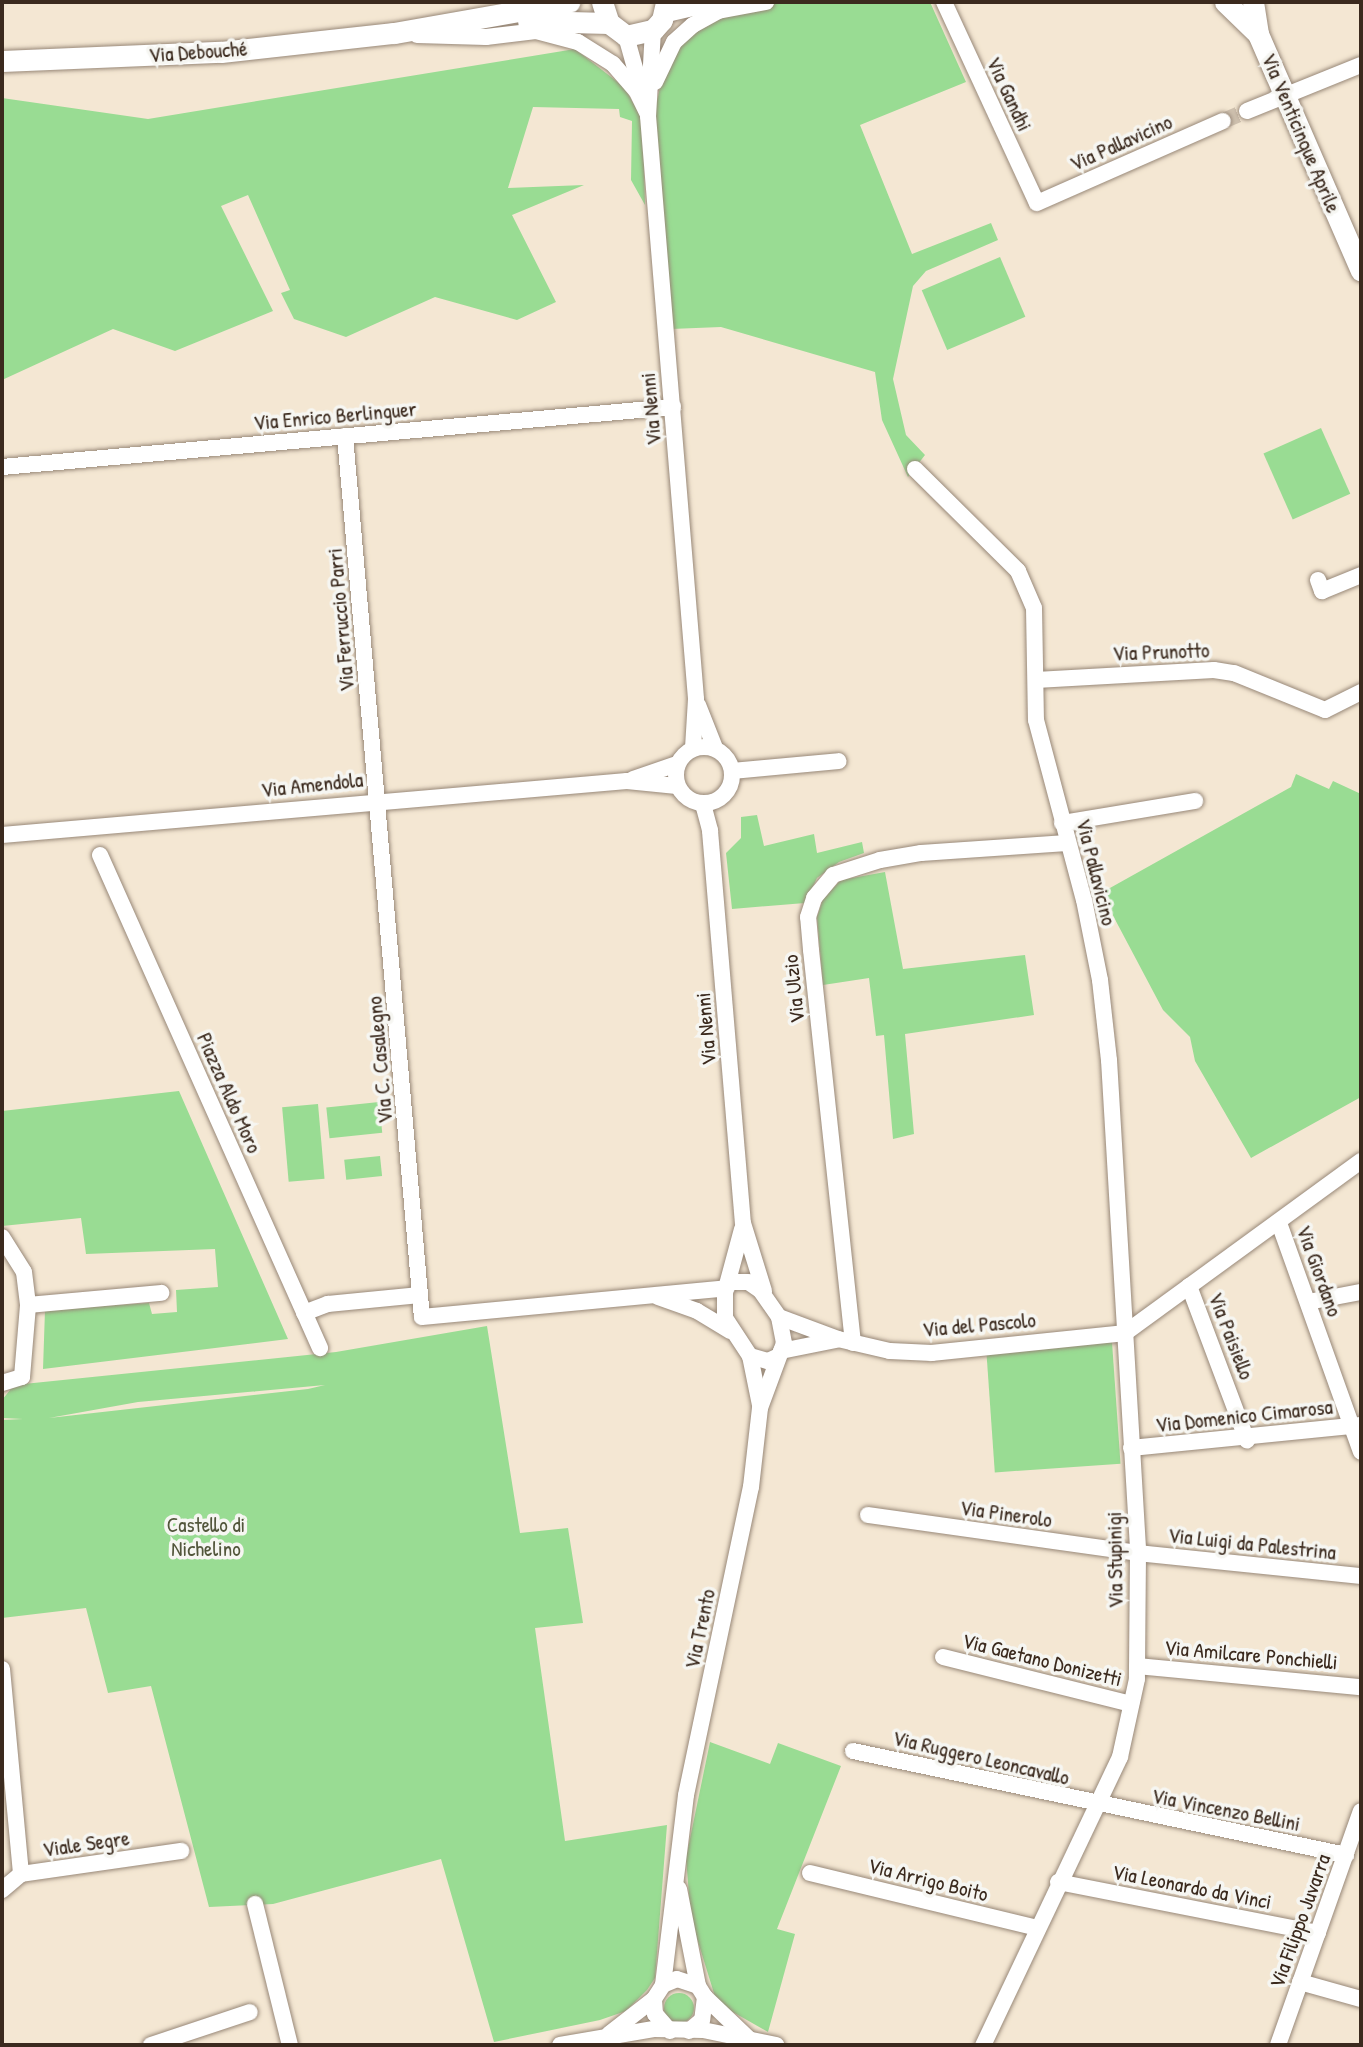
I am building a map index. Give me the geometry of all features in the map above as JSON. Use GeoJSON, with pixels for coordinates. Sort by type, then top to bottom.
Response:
{"type":"FeatureCollection","features":[{"type":"Feature","properties":{"kind":"main road","name":"Via Debouché"},"geometry":{"type":"LineString","coordinates":[[400,34],[569,2]]}},
{"type":"Feature","properties":{"kind":"main road"},"geometry":{"type":"LineString","coordinates":[[602,2],[608,23],[626,36],[653,30],[666,6],[704,2]]}},
{"type":"Feature","properties":{"kind":"main road","name":"Via Venticinque Aprile"},"geometry":{"type":"LineString","coordinates":[[1225,2],[1258,34]]}},
{"type":"Feature","properties":{"kind":"main road","name":"Via Venticinque Aprile"},"geometry":{"type":"LineString","coordinates":[[1253,2],[1258,34],[1361,271]]}},
{"type":"Feature","properties":{"kind":"main road","name":"Via Debouché"},"geometry":{"type":"LineString","coordinates":[[2,61],[221,52],[539,20],[608,23]]}},
{"type":"Feature","properties":{"kind":"street","name":"Via Nenni"},"geometry":{"type":"LineString","coordinates":[[648,116],[656,74],[674,41],[718,11],[766,2]]}},
{"type":"Feature","properties":{"kind":"street","name":"Via Gandhi"},"geometry":{"type":"LineString","coordinates":[[944,2],[1037,203]]}},
{"type":"Feature","properties":{"kind":"street","name":"Via Nenni"},"geometry":{"type":"LineString","coordinates":[[653,30],[648,116],[696,699],[693,748]]}},
{"type":"Feature","properties":{"kind":"street","name":"Via Nenni"},"geometry":{"type":"LineString","coordinates":[[400,34],[486,37],[536,31],[559,36],[590,47],[613,64],[636,90],[648,116]]}},
{"type":"Feature","properties":{"kind":"street","name":"Via Nenni"},"geometry":{"type":"LineString","coordinates":[[626,36],[648,116]]}},
{"type":"Feature","properties":{"kind":"street"},"geometry":{"type":"LineString","coordinates":[[1247,111],[1361,65]]}},
{"type":"Feature","properties":{"kind":"street","name":"Via Pallavicino"},"geometry":{"type":"LineString","coordinates":[[1037,203],[1223,121]]}},
{"type":"Feature","properties":{"kind":"street","name":"Via Enrico Berlinguer"},"geometry":{"type":"LineString","coordinates":[[2,467],[673,407]]}},
{"type":"Feature","properties":{"kind":"street","name":"Via Ferruccio Parri"},"geometry":{"type":"LineString","coordinates":[[345,436],[379,800]]}},
{"type":"Feature","properties":{"kind":"street","name":"Via Pallavicino"},"geometry":{"type":"LineString","coordinates":[[915,469],[1025,581],[1034,608],[1036,720],[1100,980],[1119,1185],[1125,1333]]}},
{"type":"Feature","properties":{"kind":"street"},"geometry":{"type":"LineString","coordinates":[[1318,580],[1322,591],[1361,575]]}},
{"type":"Feature","properties":{"kind":"street","name":"Via Prunotto"},"geometry":{"type":"LineString","coordinates":[[1036,680],[1214,670],[1234,673],[1325,710],[1361,692]]}},
{"type":"Feature","properties":{"kind":"street","name":"Via Nenni"},"geometry":{"type":"LineString","coordinates":[[696,699],[715,748]]}},
{"type":"Feature","properties":{"kind":"street"},"geometry":{"type":"LineString","coordinates":[[693,748],[715,748],[724,755],[732,771],[730,786],[709,803],[684,796],[677,786],[677,764],[693,748]]}},
{"type":"Feature","properties":{"kind":"street"},"geometry":{"type":"LineString","coordinates":[[732,771],[839,761]]}},
{"type":"Feature","properties":{"kind":"street","name":"Via Amendola"},"geometry":{"type":"LineString","coordinates":[[627,781],[677,764]]}},
{"type":"Feature","properties":{"kind":"street","name":"Via Amendola"},"geometry":{"type":"LineString","coordinates":[[2,835],[379,800],[627,781],[677,786]]}},
{"type":"Feature","properties":{"kind":"street","name":"Via C. Casalegno"},"geometry":{"type":"LineString","coordinates":[[379,800],[422,1317],[652,1295]]}},
{"type":"Feature","properties":{"kind":"street"},"geometry":{"type":"LineString","coordinates":[[1062,823],[1195,801]]}},
{"type":"Feature","properties":{"kind":"street","name":"Via Nenni"},"geometry":{"type":"LineString","coordinates":[[709,803],[743,1223],[768,1300]]}},
{"type":"Feature","properties":{"kind":"street","name":"Via Ulzio"},"geometry":{"type":"LineString","coordinates":[[846,1341],[811,950],[812,902],[833,875],[880,860],[1067,844]]}},
{"type":"Feature","properties":{"kind":"street","name":"Piazza Aldo Moro"},"geometry":{"type":"LineString","coordinates":[[100,855],[320,1348]]}},
{"type":"Feature","properties":{"kind":"street"},"geometry":{"type":"LineString","coordinates":[[1125,1333],[1361,1161]]}},
{"type":"Feature","properties":{"kind":"street","name":"Via Nenni"},"geometry":{"type":"LineString","coordinates":[[730,1331],[724,1306],[743,1223]]}},
{"type":"Feature","properties":{"kind":"street","name":"Via Giordano"},"geometry":{"type":"LineString","coordinates":[[1279,1223],[1357,1426],[1361,1452]]}},
{"type":"Feature","properties":{"kind":"street"},"geometry":{"type":"LineString","coordinates":[[2,1237],[24,1272],[27,1305],[22,1377],[2,1383]]}},
{"type":"Feature","properties":{"kind":"street"},"geometry":{"type":"LineString","coordinates":[[652,1295],[748,1282],[768,1300],[779,1317],[785,1333],[779,1354]]}},
{"type":"Feature","properties":{"kind":"street","name":"Via Paisiello"},"geometry":{"type":"LineString","coordinates":[[1189,1286],[1247,1440]]}},
{"type":"Feature","properties":{"kind":"street"},"geometry":{"type":"LineString","coordinates":[[1308,1302],[1361,1292]]}},
{"type":"Feature","properties":{"kind":"street"},"geometry":{"type":"LineString","coordinates":[[27,1305],[161,1293]]}},
{"type":"Feature","properties":{"kind":"street"},"geometry":{"type":"LineString","coordinates":[[304,1313],[328,1304],[421,1295]]}},
{"type":"Feature","properties":{"kind":"street"},"geometry":{"type":"LineString","coordinates":[[652,1295],[697,1311],[730,1331],[750,1356]]}},
{"type":"Feature","properties":{"kind":"street","name":"Via del Pascolo"},"geometry":{"type":"LineString","coordinates":[[779,1317],[846,1341],[890,1351],[932,1353],[1125,1333]]}},
{"type":"Feature","properties":{"kind":"street","name":"Via Stupinigi"},"geometry":{"type":"LineString","coordinates":[[983,2045],[1058,1882],[1099,1806],[1120,1757],[1131,1704],[1137,1666],[1138,1553],[1125,1333]]}},
{"type":"Feature","properties":{"kind":"street","name":"Via del Pascolo"},"geometry":{"type":"LineString","coordinates":[[750,1356],[768,1361],[779,1354],[846,1341]]}},
{"type":"Feature","properties":{"kind":"street","name":"Via Trento"},"geometry":{"type":"LineString","coordinates":[[658,1992],[675,1857],[751,1487],[760,1408],[779,1354]]}},
{"type":"Feature","properties":{"kind":"street","name":"Via Trento"},"geometry":{"type":"LineString","coordinates":[[750,1356],[760,1408]]}},
{"type":"Feature","properties":{"kind":"street","name":"Via Domenico Cimarosa"},"geometry":{"type":"LineString","coordinates":[[1131,1448],[1247,1440],[1357,1426]]}},
{"type":"Feature","properties":{"kind":"street","name":"Via Pinerolo"},"geometry":{"type":"LineString","coordinates":[[868,1515],[1138,1553]]}},
{"type":"Feature","properties":{"kind":"street","name":"Via Luigi da Palestrina"},"geometry":{"type":"LineString","coordinates":[[1138,1553],[1361,1576]]}},
{"type":"Feature","properties":{"kind":"street","name":"Via Gaetano Donizetti"},"geometry":{"type":"LineString","coordinates":[[943,1657],[1131,1704]]}},
{"type":"Feature","properties":{"kind":"street","name":"Via Amilcare Ponchielli"},"geometry":{"type":"LineString","coordinates":[[1137,1666],[1361,1687]]}},
{"type":"Feature","properties":{"kind":"street"},"geometry":{"type":"LineString","coordinates":[[2,1669],[21,1874]]}},
{"type":"Feature","properties":{"kind":"street","name":"Via Ruggero Leoncavallo"},"geometry":{"type":"LineString","coordinates":[[853,1751],[1099,1806]]}},
{"type":"Feature","properties":{"kind":"street","name":"Via Vincenzo Bellini"},"geometry":{"type":"LineString","coordinates":[[1099,1806],[1346,1854]]}},
{"type":"Feature","properties":{"kind":"street","name":"Via Filippo Juvarra"},"geometry":{"type":"LineString","coordinates":[[1278,2045],[1361,1811]]}},
{"type":"Feature","properties":{"kind":"street","name":"Viale Segre"},"geometry":{"type":"LineString","coordinates":[[2,1890],[21,1874],[181,1851]]}},
{"type":"Feature","properties":{"kind":"street","name":"Via Trento"},"geometry":{"type":"LineString","coordinates":[[675,1857],[682,1923],[701,1992]]}},
{"type":"Feature","properties":{"kind":"street","name":"Via Arrigo Boito"},"geometry":{"type":"LineString","coordinates":[[810,1873],[1037,1928]]}},
{"type":"Feature","properties":{"kind":"street","name":"Via Leonardo da Vinci"},"geometry":{"type":"LineString","coordinates":[[1058,1882],[1318,1933]]}},
{"type":"Feature","properties":{"kind":"street"},"geometry":{"type":"LineString","coordinates":[[255,1904],[290,2045]]}},
{"type":"Feature","properties":{"kind":"street"},"geometry":{"type":"LineString","coordinates":[[608,2035],[677,1979],[701,1992],[749,2039]]}},
{"type":"Feature","properties":{"kind":"street"},"geometry":{"type":"LineString","coordinates":[[1300,1982],[1361,1999]]}},
{"type":"Feature","properties":{"kind":"street"},"geometry":{"type":"LineString","coordinates":[[658,1992],[654,2014],[670,2031]]}},
{"type":"Feature","properties":{"kind":"street"},"geometry":{"type":"LineString","coordinates":[[689,2031],[705,2013],[701,1992]]}},
{"type":"Feature","properties":{"kind":"street"},"geometry":{"type":"LineString","coordinates":[[151,2045],[250,2012]]}},
{"type":"Feature","properties":{"kind":"street"},"geometry":{"type":"LineString","coordinates":[[560,2045],[608,2035],[689,2031],[776,2045]]}},
{"type":"Feature","properties":{"kind":"green space"},"geometry":{"type":"Polygon","coordinates":[[[784,2],[930,2],[966,82],[860,125],[912,254],[991,223],[998,240],[926,271],[913,286],[893,379],[906,435],[925,455],[908,477],[882,420],[875,372],[721,327],[671,329],[654,115],[664,69],[693,30],[717,16],[784,2]]]}},
{"type":"Feature","properties":{"kind":"green space"},"geometry":{"type":"Polygon","coordinates":[[[575,49],[624,87],[643,120],[645,205],[631,180],[632,121],[620,117],[619,109],[533,107],[508,188],[584,185],[512,215],[556,302],[517,320],[435,297],[346,337],[294,319],[281,293],[290,290],[248,195],[221,206],[273,311],[175,351],[113,329],[2,380],[2,98],[148,119],[575,49]]]}},
{"type":"Feature","properties":{"kind":"green space"},"geometry":{"type":"Polygon","coordinates":[[[1000,257],[1025,317],[947,350],[922,290],[1000,257]]]}},
{"type":"Feature","properties":{"kind":"green space"},"geometry":{"type":"Polygon","coordinates":[[[1321,428],[1350,494],[1293,519],[1263,454],[1321,428]]]}},
{"type":"Feature","properties":{"kind":"green space"},"geometry":{"type":"Polygon","coordinates":[[[1296,774],[1329,789],[1333,781],[1361,794],[1361,1097],[1251,1158],[1195,1061],[1190,1037],[1163,1010],[1101,893],[1291,787],[1296,774]]]}},
{"type":"Feature","properties":{"kind":"green space"},"geometry":{"type":"Polygon","coordinates":[[[757,815],[764,846],[814,834],[817,853],[862,842],[864,853],[839,862],[817,878],[805,903],[732,909],[726,853],[741,838],[741,817],[757,815]]]}},
{"type":"Feature","properties":{"kind":"green space"},"geometry":{"type":"Polygon","coordinates":[[[885,872],[903,969],[1025,955],[1034,1015],[905,1034],[914,1134],[893,1139],[884,1035],[876,1036],[869,978],[823,985],[817,917],[823,899],[841,880],[885,872]]]}},
{"type":"Feature","properties":{"kind":"green space"},"geometry":{"type":"Polygon","coordinates":[[[179,1091],[288,1339],[43,1369],[45,1310],[149,1303],[152,1314],[177,1312],[176,1290],[218,1287],[215,1249],[86,1254],[81,1218],[2,1226],[2,1111],[179,1091]]]}},
{"type":"Feature","properties":{"kind":"green space"},"geometry":{"type":"Polygon","coordinates":[[[379,1102],[382,1133],[330,1138],[326,1108],[379,1102]]]}},
{"type":"Feature","properties":{"kind":"green space"},"geometry":{"type":"Polygon","coordinates":[[[318,1104],[325,1179],[289,1182],[282,1107],[318,1104]]]}},
{"type":"Feature","properties":{"kind":"green space"},"geometry":{"type":"Polygon","coordinates":[[[380,1156],[382,1176],[346,1180],[344,1160],[380,1156]]]}},
{"type":"Feature","properties":{"kind":"green space","name":"Castello di Nichelino"},"geometry":{"type":"Polygon","coordinates":[[[487,1326],[520,1533],[568,1528],[583,1623],[535,1628],[565,1841],[667,1825],[655,1978],[626,2011],[600,2020],[494,2042],[441,1859],[273,1904],[209,1907],[151,1686],[108,1693],[86,1608],[2,1618],[2,1420],[23,1419],[2,1418],[2,1400],[14,1385],[336,1352],[487,1326]],[[325,1385],[138,1402],[49,1418],[325,1385]]]}},
{"type":"Feature","properties":{"kind":"green space"},"geometry":{"type":"Polygon","coordinates":[[[1112,1342],[1121,1464],[995,1472],[986,1351],[1112,1342]]]}},
{"type":"Feature","properties":{"kind":"green space"},"geometry":{"type":"Polygon","coordinates":[[[710,1742],[770,1764],[778,1743],[841,1766],[777,1929],[795,1934],[768,2032],[717,2003],[691,1919],[686,1858],[710,1742]]]}},
{"type":"Feature","properties":{"kind":"green space"},"geometry":{"type":"Polygon","coordinates":[[[679,1993],[685,1994],[693,2002],[693,2014],[685,2022],[679,2023],[673,2022],[665,2014],[664,2008],[665,2002],[673,1994],[679,1993]]]}},
{"type":"Feature","properties":{"kind":"tunnel"},"geometry":{"type":"LineString","coordinates":[[1223,121],[1247,111]]}}]}
